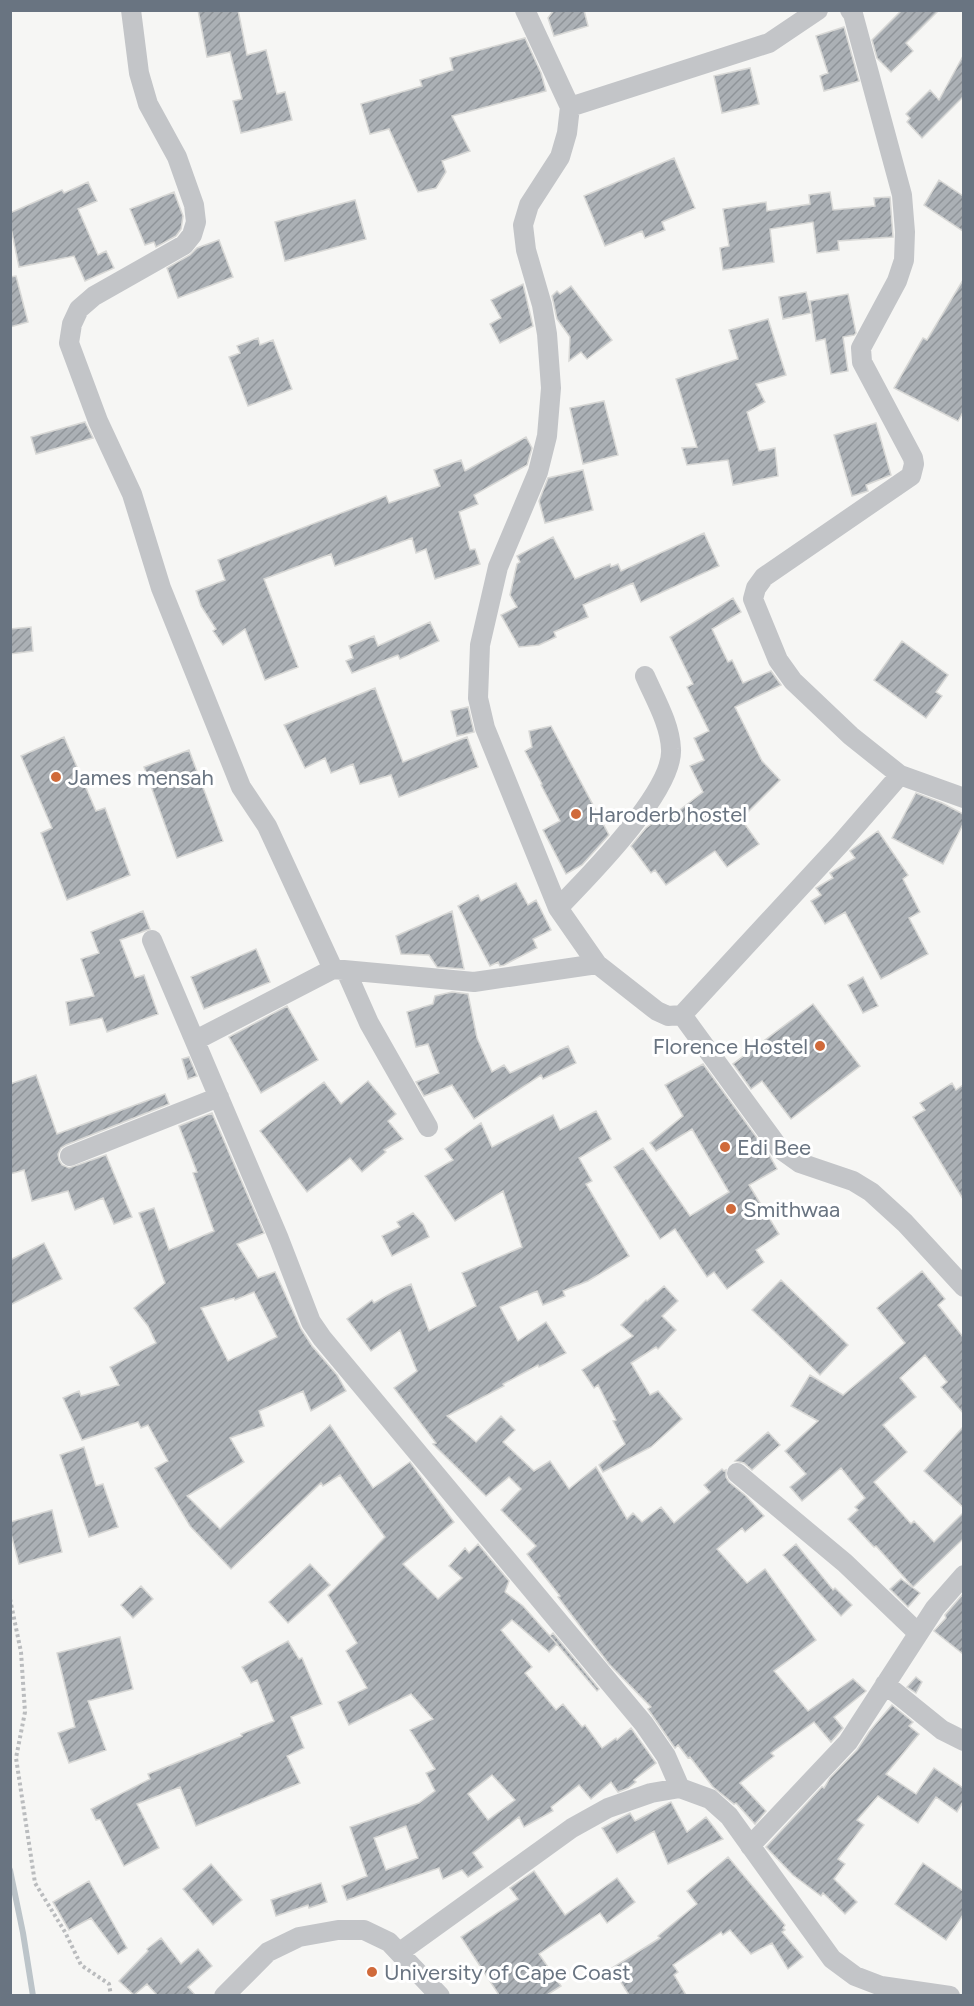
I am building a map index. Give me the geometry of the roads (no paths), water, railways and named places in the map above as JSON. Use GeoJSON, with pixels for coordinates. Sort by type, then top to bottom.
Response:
{"type":"FeatureCollection","features":[{"type":"Feature","properties":{"kind":"street"},"geometry":{"type":"LineString","coordinates":[[131,10],[139,73],[148,104],[177,157],[194,205],[196,222],[192,235],[184,245],[102,291],[79,309],[72,324],[69,343],[99,421],[132,494],[161,588],[237,776],[246,795],[267,826],[339,970],[393,1069],[428,1127]]}},
{"type":"Feature","properties":{"kind":"street"},"geometry":{"type":"LineString","coordinates":[[525,10],[570,107],[567,133],[560,157],[529,205],[523,225],[526,250],[536,279],[547,334],[551,388],[547,436],[538,472],[498,567],[480,645],[478,698],[485,728],[558,908],[597,964],[657,1011],[668,1016],[682,1015],[841,843],[900,775]]}},
{"type":"Feature","properties":{"kind":"street"},"geometry":{"type":"LineString","coordinates":[[570,107],[770,43],[818,10]]}},
{"type":"Feature","properties":{"kind":"street"},"geometry":{"type":"LineString","coordinates":[[850,10],[853,14],[902,195],[905,232],[904,260],[897,281],[861,348],[862,362],[914,464],[911,476],[764,577],[756,588],[753,599],[778,660],[793,681],[851,736],[900,775],[963,798]]}},
{"type":"Feature","properties":{"kind":"street"},"geometry":{"type":"LineString","coordinates":[[558,908],[594,871],[644,810],[667,774],[672,752],[669,732],[645,676]]}},
{"type":"Feature","properties":{"kind":"street"},"geometry":{"type":"LineString","coordinates":[[152,940],[279,1239],[311,1322],[644,1724],[666,1756],[680,1788]]}},
{"type":"Feature","properties":{"kind":"street"},"geometry":{"type":"LineString","coordinates":[[196,1040],[339,970],[474,982],[597,964]]}},
{"type":"Feature","properties":{"kind":"street"},"geometry":{"type":"LineString","coordinates":[[682,1015],[779,1148],[800,1163],[853,1181],[871,1192],[905,1223],[963,1287]]}},
{"type":"Feature","properties":{"kind":"street"},"geometry":{"type":"LineString","coordinates":[[70,1156],[219,1096]]}},
{"type":"Feature","properties":{"kind":"street"},"geometry":{"type":"LineString","coordinates":[[737,1473],[844,1563],[918,1633]]}},
{"type":"Feature","properties":{"kind":"street"},"geometry":{"type":"LineString","coordinates":[[750,1846],[848,1742],[934,1608],[963,1575]]}},
{"type":"Feature","properties":{"kind":"street"},"geometry":{"type":"LineString","coordinates":[[885,1684],[942,1730],[963,1741]]}},
{"type":"Feature","properties":{"kind":"street"},"geometry":{"type":"LineString","coordinates":[[400,1952],[572,1828],[619,1804],[651,1793],[680,1788],[710,1799],[729,1816],[832,1959],[855,1976],[881,1986],[950,1995]]}},
{"type":"Feature","properties":{"kind":"street"},"geometry":{"type":"LineString","coordinates":[[224,1995],[268,1952],[299,1937],[338,1930],[364,1930],[389,1942],[440,1995]]}},
{"type":"Feature","properties":{"kind":"waterway"},"geometry":{"type":"LineString","coordinates":[[10,1870],[33,1996]]}},
{"type":"Feature","properties":{"kind":"place","name":"James mensah"},"geometry":{"type":"Point","coordinates":[56,777]}},
{"type":"Feature","properties":{"kind":"place","name":"Haroderb hostel"},"geometry":{"type":"Point","coordinates":[576,814]}},
{"type":"Feature","properties":{"kind":"place","name":"Florence Hostel"},"geometry":{"type":"Point","coordinates":[820,1046]}},
{"type":"Feature","properties":{"kind":"place","name":"Edi Bee"},"geometry":{"type":"Point","coordinates":[725,1147]}},
{"type":"Feature","properties":{"kind":"place","name":"Smithwaa"},"geometry":{"type":"Point","coordinates":[731,1209]}},
{"type":"Feature","properties":{"kind":"place","name":"University of Cape Coast"},"geometry":{"type":"Point","coordinates":[372,1972]}}]}
